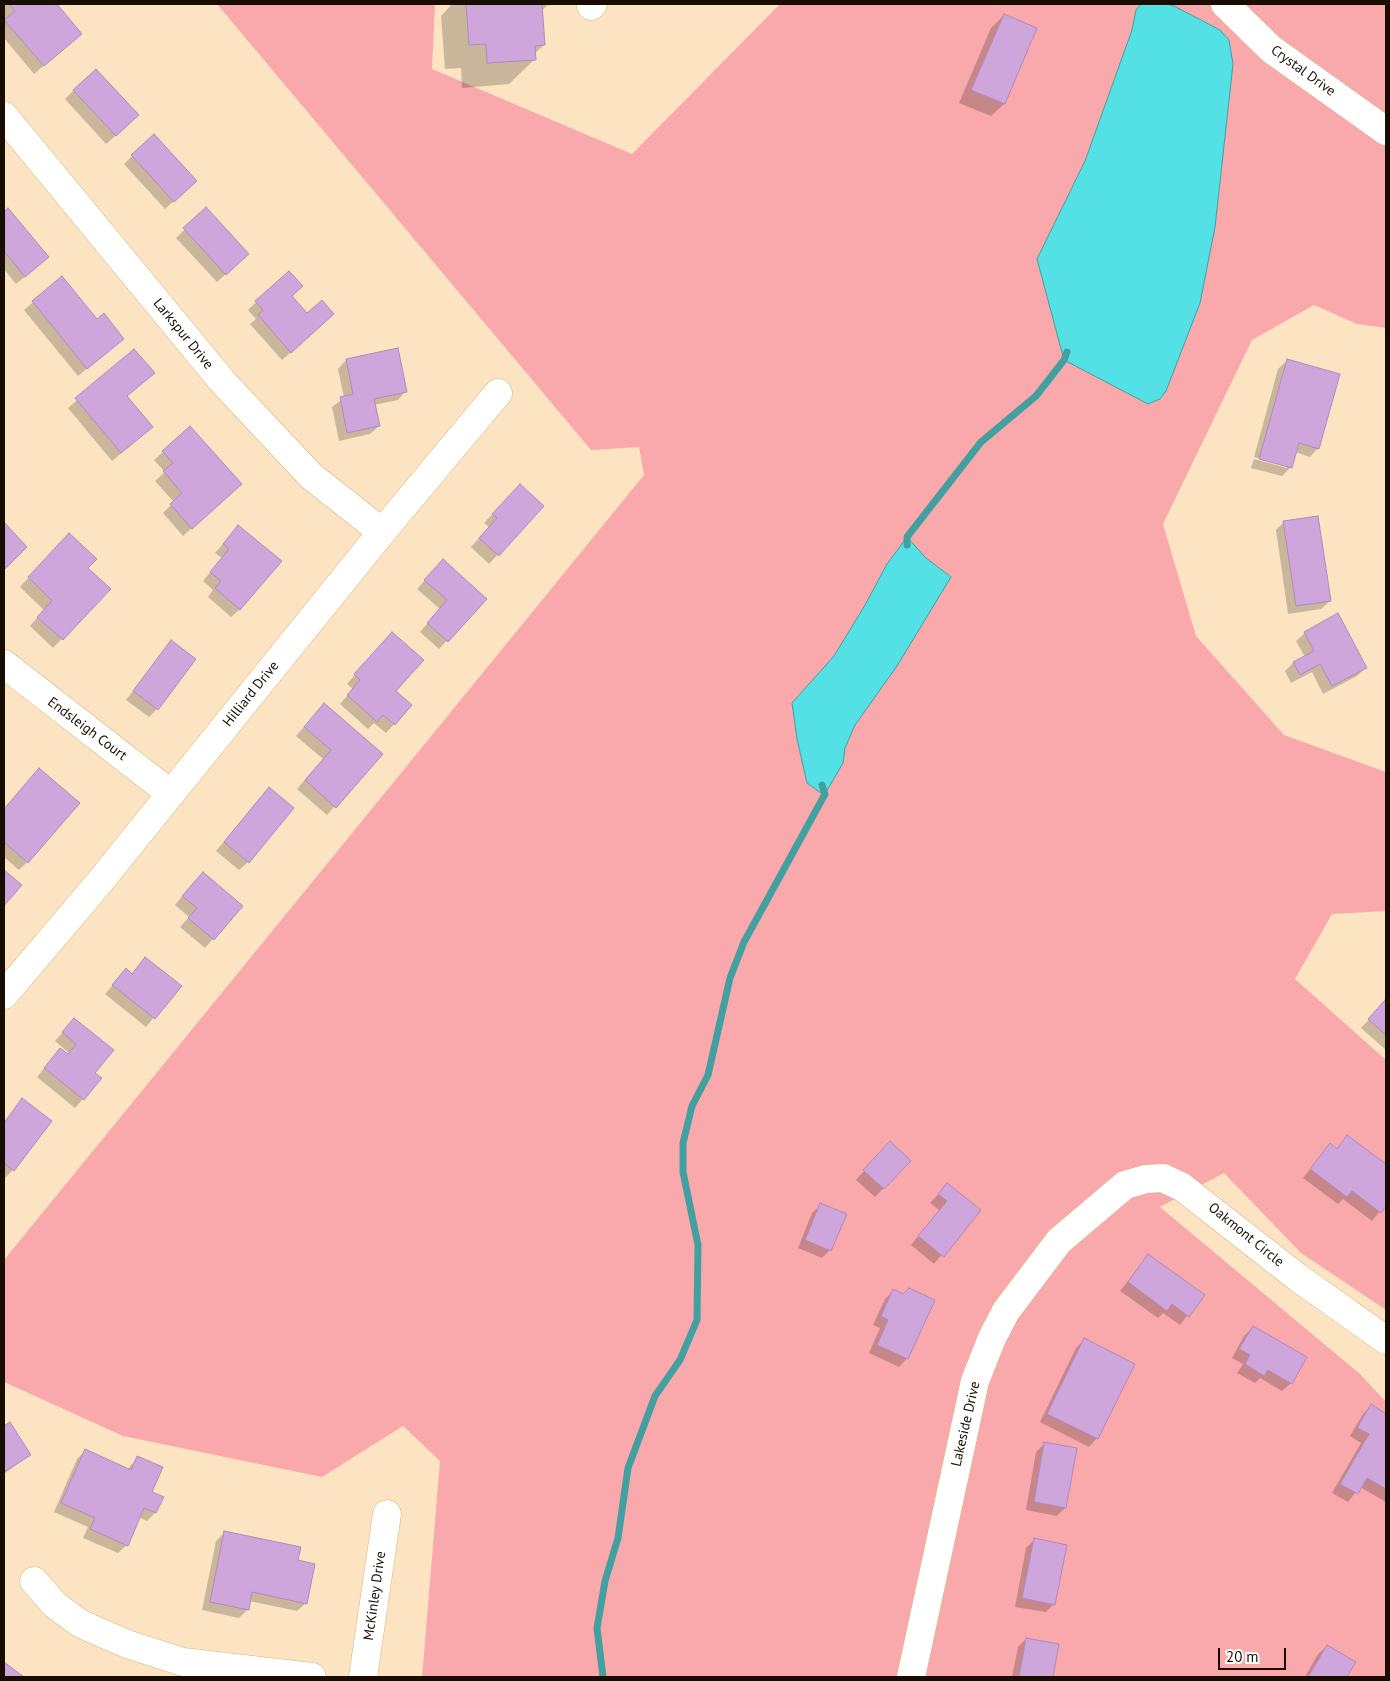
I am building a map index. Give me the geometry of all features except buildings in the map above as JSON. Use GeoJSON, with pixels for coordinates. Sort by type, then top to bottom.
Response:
{"type":"FeatureCollection","features":[{"type":"Feature","properties":{"kind":"street","name":"Crystal Drive"},"geometry":{"type":"LineString","coordinates":[[1225,4],[1271,49],[1386,131]]}},
{"type":"Feature","properties":{"kind":"street","name":"Larkspur Drive"},"geometry":{"type":"LineString","coordinates":[[4,116],[222,381],[311,476],[382,532]]}},
{"type":"Feature","properties":{"kind":"street","name":"Hilliard Drive"},"geometry":{"type":"LineString","coordinates":[[4,995],[171,794],[382,532],[498,393]]}},
{"type":"Feature","properties":{"kind":"street","name":"Endsleigh Court"},"geometry":{"type":"LineString","coordinates":[[4,664],[171,794]]}},
{"type":"Feature","properties":{"kind":"street","name":"Oakmont Circle"},"geometry":{"type":"LineString","coordinates":[[1098,1207],[1125,1185],[1146,1178],[1164,1178],[1182,1187],[1304,1282],[1386,1340]]}},
{"type":"Feature","properties":{"kind":"street","name":"Lakeside Drive"},"geometry":{"type":"LineString","coordinates":[[911,1677],[975,1381],[992,1338],[1006,1311],[1059,1241],[1098,1207]]}},
{"type":"Feature","properties":{"kind":"street","name":"McKinley Drive"},"geometry":{"type":"LineString","coordinates":[[363,1677],[387,1514]]}},
{"type":"Feature","properties":{"kind":"street"},"geometry":{"type":"LineString","coordinates":[[34,1580],[55,1605],[81,1624],[127,1644],[183,1662],[312,1677]]}},
{"type":"Feature","properties":{"kind":"shaded area"},"geometry":{"type":"Polygon","coordinates":[[[217,4],[435,4],[432,69],[632,154],[780,4],[1386,4],[1386,328],[1357,324],[1314,305],[1252,340],[1163,524],[1196,636],[1284,735],[1386,772],[1386,911],[1332,914],[1295,979],[1386,1060],[1386,1310],[1301,1253],[1224,1173],[1160,1207],[1360,1374],[1386,1402],[1386,1677],[422,1677],[440,1461],[403,1426],[322,1477],[123,1436],[4,1382],[4,1260],[644,475],[639,447],[591,450],[217,4]]]}},
{"type":"Feature","properties":{"kind":"water"},"geometry":{"type":"Polygon","coordinates":[[[1141,4],[1167,4],[1174,6],[1220,30],[1229,40],[1233,64],[1215,227],[1200,303],[1166,391],[1160,399],[1148,404],[1064,360],[1037,259],[1085,161],[1132,30],[1136,10],[1141,4]]]}},
{"type":"Feature","properties":{"kind":"water"},"geometry":{"type":"Polygon","coordinates":[[[907,537],[926,558],[951,577],[897,666],[855,725],[845,748],[843,763],[825,794],[821,793],[807,783],[797,739],[792,703],[834,656],[887,564],[907,537]]]}},
{"type":"Feature","properties":{"kind":"waterway"},"geometry":{"type":"LineString","coordinates":[[907,545],[907,537],[981,442],[1036,396],[1064,360],[1067,352]]}},
{"type":"Feature","properties":{"kind":"waterway"},"geometry":{"type":"LineString","coordinates":[[603,1677],[597,1628],[605,1581],[618,1538],[628,1468],[655,1396],[680,1360],[697,1320],[698,1245],[683,1172],[683,1143],[692,1106],[708,1075],[730,978],[744,942],[825,794],[822,785]]}}]}
